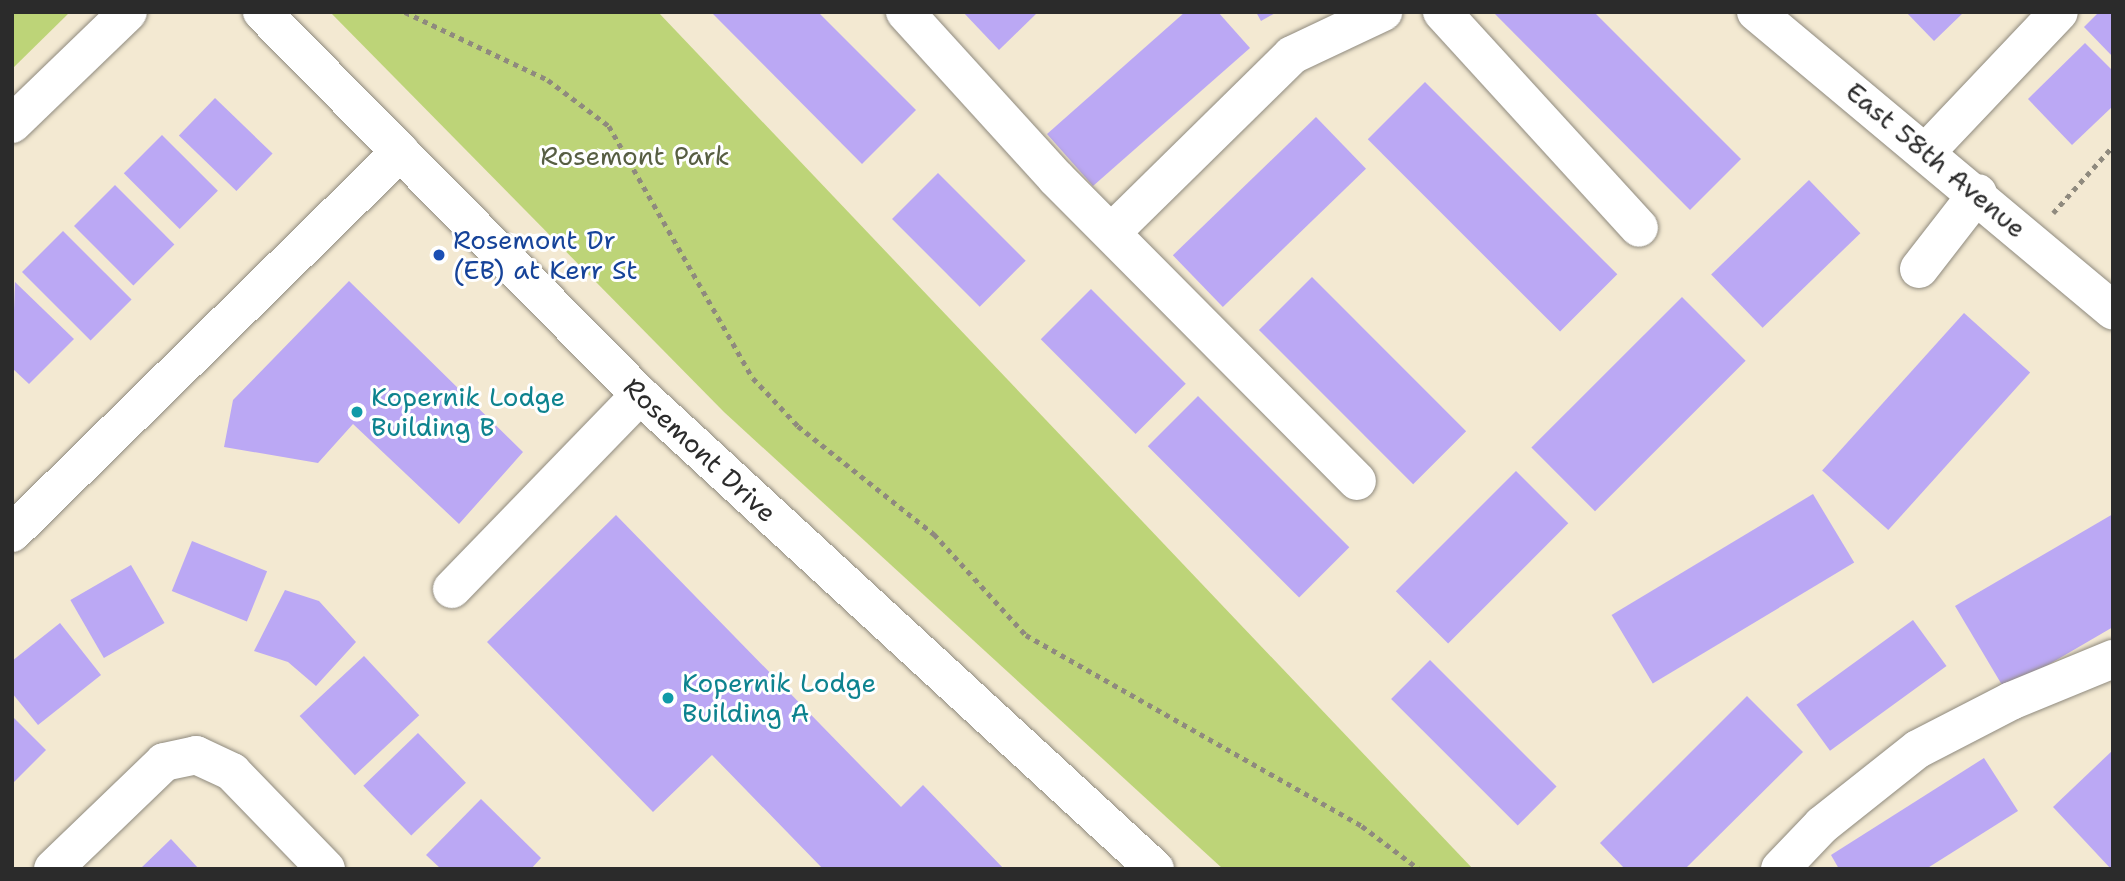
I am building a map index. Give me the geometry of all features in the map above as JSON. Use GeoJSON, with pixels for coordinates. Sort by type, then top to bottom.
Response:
{"type":"FeatureCollection","features":[{"type":"Feature","properties":{"kind":"street"},"geometry":{"type":"LineString","coordinates":[[12,124],[128,12]]}},
{"type":"Feature","properties":{"kind":"street","name":"Rosemont Drive"},"geometry":{"type":"LineString","coordinates":[[262,12],[640,395],[1155,869]]}},
{"type":"Feature","properties":{"kind":"street"},"geometry":{"type":"LineString","coordinates":[[905,12],[1112,232],[1357,481]]}},
{"type":"Feature","properties":{"kind":"street"},"geometry":{"type":"LineString","coordinates":[[1112,232],[1292,55],[1383,12]]}},
{"type":"Feature","properties":{"kind":"street"},"geometry":{"type":"LineString","coordinates":[[1441,12],[1639,228]]}},
{"type":"Feature","properties":{"kind":"street","name":"East 58th Avenue"},"geometry":{"type":"LineString","coordinates":[[1756,12],[1928,150],[2113,310]]}},
{"type":"Feature","properties":{"kind":"street"},"geometry":{"type":"LineString","coordinates":[[1928,150],[2050,15]]}},
{"type":"Feature","properties":{"kind":"street"},"geometry":{"type":"LineString","coordinates":[[12,533],[400,152]]}},
{"type":"Feature","properties":{"kind":"street"},"geometry":{"type":"LineString","coordinates":[[1919,269],[1978,193]]}},
{"type":"Feature","properties":{"kind":"street"},"geometry":{"type":"LineString","coordinates":[[452,589],[640,395]]}},
{"type":"Feature","properties":{"kind":"street"},"geometry":{"type":"LineString","coordinates":[[1780,869],[1822,825],[1918,749],[2011,701],[2113,659]]}},
{"type":"Feature","properties":{"kind":"street"},"geometry":{"type":"LineString","coordinates":[[53,869],[164,762],[196,755],[232,772],[326,869]]}},
{"type":"Feature","properties":{"kind":"path"},"geometry":{"type":"LineString","coordinates":[[405,12],[548,80],[609,125],[753,378],[798,426],[934,534],[1026,635],[1362,826],[1419,869]]}},
{"type":"Feature","properties":{"kind":"path"},"geometry":{"type":"LineString","coordinates":[[2052,215],[2113,146]]}},
{"type":"Feature","properties":{"kind":"green space"},"geometry":{"type":"Polygon","coordinates":[[[12,12],[70,12],[12,69],[12,12]]]}},
{"type":"Feature","properties":{"kind":"green space","name":"Rosemont Park"},"geometry":{"type":"Polygon","coordinates":[[[330,12],[658,12],[1473,869],[1223,869],[724,412],[330,12]]]}},
{"type":"Feature","properties":{"kind":"building"},"geometry":{"type":"Polygon","coordinates":[[[711,12],[818,12],[916,110],[862,164],[711,12]]]}},
{"type":"Feature","properties":{"kind":"building"},"geometry":{"type":"Polygon","coordinates":[[[963,12],[1038,12],[999,50],[963,12]]]}},
{"type":"Feature","properties":{"kind":"building"},"geometry":{"type":"Polygon","coordinates":[[[1185,12],[1218,12],[1250,48],[1093,186],[1047,134],[1185,12]]]}},
{"type":"Feature","properties":{"kind":"building"},"geometry":{"type":"Polygon","coordinates":[[[1256,12],[1277,12],[1261,21],[1256,12]]]}},
{"type":"Feature","properties":{"kind":"building"},"geometry":{"type":"Polygon","coordinates":[[[1493,12],[1594,12],[1741,159],[1690,210],[1493,12]]]}},
{"type":"Feature","properties":{"kind":"building"},"geometry":{"type":"Polygon","coordinates":[[[1906,12],[1964,12],[1934,41],[1906,12]]]}},
{"type":"Feature","properties":{"kind":"building"},"geometry":{"type":"Polygon","coordinates":[[[2099,12],[2113,12],[2113,57],[2084,27],[2099,12]]]}},
{"type":"Feature","properties":{"kind":"building"},"geometry":{"type":"Polygon","coordinates":[[[2085,43],[2113,71],[2113,106],[2072,145],[2028,99],[2085,43]]]}},
{"type":"Feature","properties":{"kind":"building"},"geometry":{"type":"Polygon","coordinates":[[[1425,82],[1617,274],[1560,332],[1368,139],[1425,82]]]}},
{"type":"Feature","properties":{"kind":"building"},"geometry":{"type":"Polygon","coordinates":[[[215,98],[273,154],[236,191],[179,135],[215,98]]]}},
{"type":"Feature","properties":{"kind":"building"},"geometry":{"type":"Polygon","coordinates":[[[1316,117],[1366,169],[1223,307],[1173,255],[1316,117]]]}},
{"type":"Feature","properties":{"kind":"building"},"geometry":{"type":"Polygon","coordinates":[[[162,135],[218,191],[180,229],[124,173],[162,135]]]}},
{"type":"Feature","properties":{"kind":"building"},"geometry":{"type":"Polygon","coordinates":[[[938,173],[1026,261],[980,307],[892,219],[938,173]]]}},
{"type":"Feature","properties":{"kind":"building"},"geometry":{"type":"Polygon","coordinates":[[[1809,180],[1860,233],[1763,328],[1711,274],[1809,180]]]}},
{"type":"Feature","properties":{"kind":"building"},"geometry":{"type":"Polygon","coordinates":[[[115,185],[174,244],[133,285],[74,226],[115,185]]]}},
{"type":"Feature","properties":{"kind":"building"},"geometry":{"type":"Polygon","coordinates":[[[63,231],[132,300],[91,341],[22,272],[63,231]]]}},
{"type":"Feature","properties":{"kind":"building"},"geometry":{"type":"Polygon","coordinates":[[[1312,277],[1466,431],[1413,484],[1259,330],[1312,277]]]}},
{"type":"Feature","properties":{"kind":"building","name":"Kopernik Lodge Building B"},"geometry":{"type":"Polygon","coordinates":[[[349,281],[523,452],[459,524],[353,424],[318,463],[224,447],[233,400],[349,281]]]}},
{"type":"Feature","properties":{"kind":"building"},"geometry":{"type":"Polygon","coordinates":[[[15,282],[74,339],[29,384],[12,368],[15,282]]]}},
{"type":"Feature","properties":{"kind":"building"},"geometry":{"type":"Polygon","coordinates":[[[1091,289],[1186,384],[1136,434],[1041,339],[1091,289]]]}},
{"type":"Feature","properties":{"kind":"building"},"geometry":{"type":"Polygon","coordinates":[[[1682,297],[1746,361],[1595,511],[1531,448],[1682,297]]]}},
{"type":"Feature","properties":{"kind":"building"},"geometry":{"type":"Polygon","coordinates":[[[1964,313],[2030,373],[1888,530],[1822,471],[1964,313]]]}},
{"type":"Feature","properties":{"kind":"building"},"geometry":{"type":"Polygon","coordinates":[[[1198,396],[1349,547],[1299,598],[1148,446],[1198,396]]]}},
{"type":"Feature","properties":{"kind":"building"},"geometry":{"type":"Polygon","coordinates":[[[1516,471],[1568,523],[1448,644],[1396,591],[1516,471]]]}},
{"type":"Feature","properties":{"kind":"building"},"geometry":{"type":"Polygon","coordinates":[[[1813,494],[1854,563],[1653,684],[1612,615],[1813,494]]]}},
{"type":"Feature","properties":{"kind":"building"},"geometry":{"type":"Polygon","coordinates":[[[2113,514],[2113,627],[2005,690],[1955,606],[2113,514]]]}},
{"type":"Feature","properties":{"kind":"building","name":"Kopernik Lodge Building A"},"geometry":{"type":"Polygon","coordinates":[[[616,515],[901,807],[923,785],[1004,869],[823,869],[712,755],[653,812],[487,642],[616,515]]]}},
{"type":"Feature","properties":{"kind":"building"},"geometry":{"type":"Polygon","coordinates":[[[192,541],[267,571],[247,621],[172,591],[192,541]]]}},
{"type":"Feature","properties":{"kind":"building"},"geometry":{"type":"Polygon","coordinates":[[[131,565],[164,623],[104,658],[70,600],[131,565]]]}},
{"type":"Feature","properties":{"kind":"building"},"geometry":{"type":"Polygon","coordinates":[[[285,590],[319,601],[356,642],[316,686],[288,662],[254,651],[285,590]]]}},
{"type":"Feature","properties":{"kind":"building"},"geometry":{"type":"Polygon","coordinates":[[[1913,620],[1947,666],[1830,751],[1797,705],[1913,620]]]}},
{"type":"Feature","properties":{"kind":"building"},"geometry":{"type":"Polygon","coordinates":[[[60,623],[101,675],[38,725],[12,693],[12,661],[60,623]]]}},
{"type":"Feature","properties":{"kind":"building"},"geometry":{"type":"Polygon","coordinates":[[[364,656],[419,715],[355,775],[300,716],[364,656]]]}},
{"type":"Feature","properties":{"kind":"building"},"geometry":{"type":"Polygon","coordinates":[[[1430,660],[1557,787],[1518,825],[1391,699],[1430,660]]]}},
{"type":"Feature","properties":{"kind":"building"},"geometry":{"type":"Polygon","coordinates":[[[1747,696],[1803,752],[1685,869],[1625,869],[1600,843],[1747,696]]]}},
{"type":"Feature","properties":{"kind":"building"},"geometry":{"type":"Polygon","coordinates":[[[12,716],[46,750],[12,784],[12,716]]]}},
{"type":"Feature","properties":{"kind":"building"},"geometry":{"type":"Polygon","coordinates":[[[418,733],[466,783],[411,835],[363,786],[418,733]]]}},
{"type":"Feature","properties":{"kind":"building"},"geometry":{"type":"Polygon","coordinates":[[[2113,750],[2113,868],[2111,869],[2053,807],[2113,750]]]}},
{"type":"Feature","properties":{"kind":"building"},"geometry":{"type":"Polygon","coordinates":[[[1984,758],[2018,811],[1926,869],[1839,869],[1831,855],[1984,758]]]}},
{"type":"Feature","properties":{"kind":"building"},"geometry":{"type":"Polygon","coordinates":[[[481,799],[541,858],[531,869],[441,869],[426,855],[481,799]]]}},
{"type":"Feature","properties":{"kind":"building"},"geometry":{"type":"Polygon","coordinates":[[[171,839],[199,869],[140,869],[171,839]]]}},
{"type":"Feature","properties":{"kind":"place","name":"Rosemont Dr (EB) at Kerr St"},"geometry":{"type":"Point","coordinates":[439,255]}},
{"type":"Feature","properties":{"kind":"place","name":"Kopernik Lodge Building B"},"geometry":{"type":"Point","coordinates":[357,412]}},
{"type":"Feature","properties":{"kind":"place","name":"Kopernik Lodge Building A"},"geometry":{"type":"Point","coordinates":[668,698]}}]}
